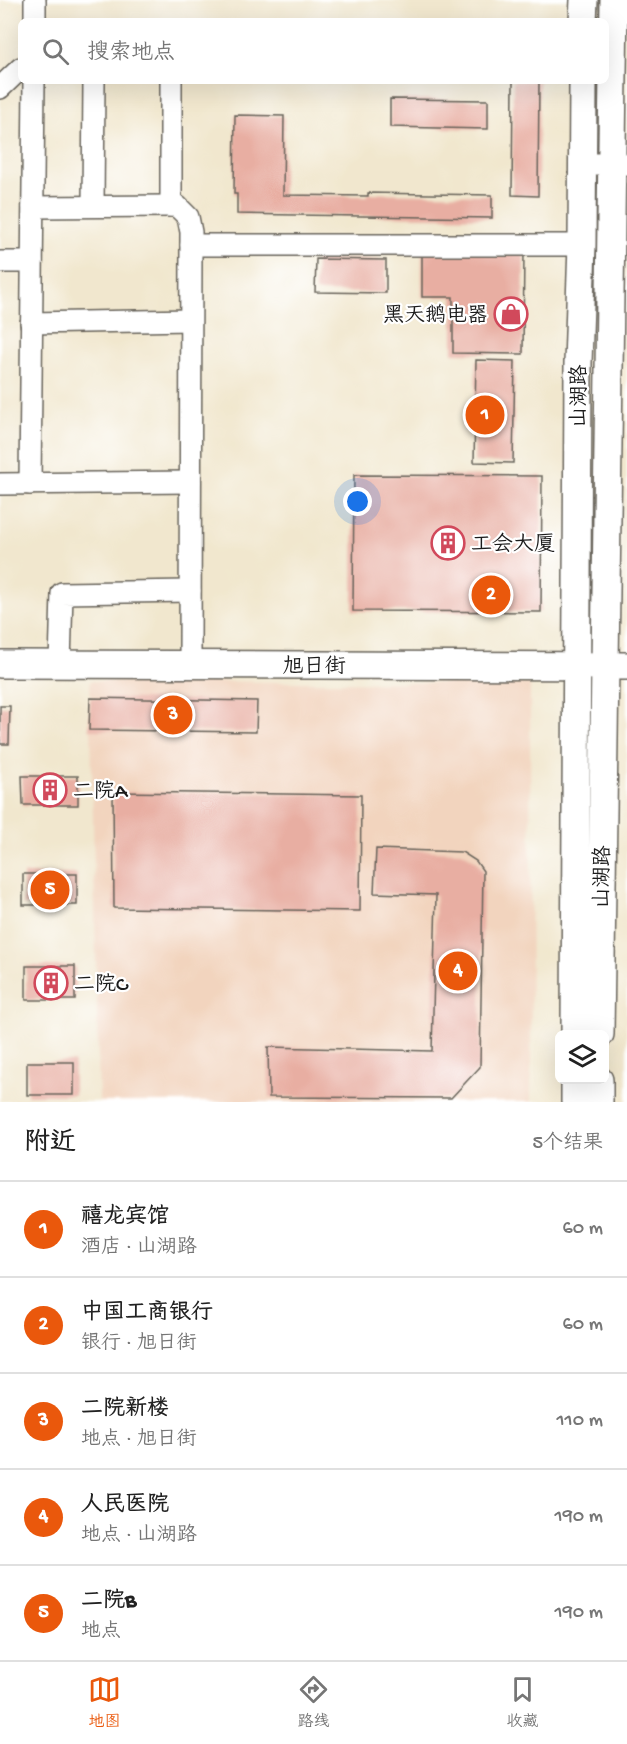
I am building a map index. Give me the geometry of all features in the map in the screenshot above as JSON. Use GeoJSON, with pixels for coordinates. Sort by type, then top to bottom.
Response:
{"type":"FeatureCollection","features":[{"type":"Feature","properties":{"kind":"main road"},"geometry":{"type":"LineString","coordinates":[[584,0],[584,18]]}},
{"type":"Feature","properties":{"kind":"main road","name":"山湖路"},"geometry":{"type":"LineString","coordinates":[[600,1030],[615,666],[619,164],[614,0]]}},
{"type":"Feature","properties":{"kind":"main road","name":"山湖路"},"geometry":{"type":"LineString","coordinates":[[575,1030],[578,363],[582,245],[583,84]]}},
{"type":"Feature","properties":{"kind":"main road","name":"旭日街"},"geometry":{"type":"LineString","coordinates":[[0,664],[615,666]]}},
{"type":"Feature","properties":{"kind":"main road"},"geometry":{"type":"LineString","coordinates":[[575,1084],[575,1102]]}},
{"type":"Feature","properties":{"kind":"main road"},"geometry":{"type":"LineString","coordinates":[[599,1084],[599,1102]]}},
{"type":"Feature","properties":{"kind":"street"},"geometry":{"type":"LineString","coordinates":[[35,0],[35,18]]}},
{"type":"Feature","properties":{"kind":"street"},"geometry":{"type":"LineString","coordinates":[[0,88],[18,71]]}},
{"type":"Feature","properties":{"kind":"street"},"geometry":{"type":"LineString","coordinates":[[30,484],[34,84]]}},
{"type":"Feature","properties":{"kind":"street"},"geometry":{"type":"LineString","coordinates":[[93,206],[94,84]]}},
{"type":"Feature","properties":{"kind":"street"},"geometry":{"type":"LineString","coordinates":[[171,84],[171,206]]}},
{"type":"Feature","properties":{"kind":"street"},"geometry":{"type":"LineString","coordinates":[[581,164],[619,164]]}},
{"type":"Feature","properties":{"kind":"street"},"geometry":{"type":"LineString","coordinates":[[33,207],[177,206],[188,217],[191,232],[190,665]]}},
{"type":"Feature","properties":{"kind":"street"},"geometry":{"type":"LineString","coordinates":[[190,245],[582,245]]}},
{"type":"Feature","properties":{"kind":"street"},"geometry":{"type":"LineString","coordinates":[[0,262],[32,262]]}},
{"type":"Feature","properties":{"kind":"street"},"geometry":{"type":"LineString","coordinates":[[31,323],[190,320]]}},
{"type":"Feature","properties":{"kind":"street"},"geometry":{"type":"LineString","coordinates":[[0,484],[190,482]]}},
{"type":"Feature","properties":{"kind":"street"},"geometry":{"type":"LineString","coordinates":[[60,664],[62,593],[190,591]]}},
{"type":"Feature","properties":{"kind":"shaded area"},"geometry":{"type":"Polygon","coordinates":[[[90,681],[530,683],[531,1102],[99,1102],[90,681]]]}},
{"type":"Feature","properties":{"kind":"building"},"geometry":{"type":"Polygon","coordinates":[[[513,84],[539,84],[538,196],[512,195],[513,84]]]}},
{"type":"Feature","properties":{"kind":"building"},"geometry":{"type":"Polygon","coordinates":[[[390,99],[488,100],[488,129],[390,127],[390,99]]]}},
{"type":"Feature","properties":{"kind":"building"},"geometry":{"type":"Polygon","coordinates":[[[235,115],[284,116],[283,195],[368,196],[368,193],[492,195],[492,218],[237,214],[237,194],[234,194],[235,115]]]}},
{"type":"Feature","properties":{"kind":"building"},"geometry":{"type":"Polygon","coordinates":[[[422,248],[524,249],[523,354],[453,353],[453,297],[422,297],[422,248]]]}},
{"type":"Feature","properties":{"kind":"building"},"geometry":{"type":"Polygon","coordinates":[[[316,259],[386,260],[386,293],[315,292],[316,259]]]}},
{"type":"Feature","properties":{"kind":"building"},"geometry":{"type":"Polygon","coordinates":[[[476,360],[515,361],[513,463],[474,462],[476,360]]]}},
{"type":"Feature","properties":{"kind":"building","name":"工会大厦"},"geometry":{"type":"Polygon","coordinates":[[[354,475],[542,476],[541,612],[353,611],[354,475]]]}},
{"type":"Feature","properties":{"kind":"building"},"geometry":{"type":"Polygon","coordinates":[[[90,698],[257,701],[256,732],[89,730],[90,698]]]}},
{"type":"Feature","properties":{"kind":"building"},"geometry":{"type":"Polygon","coordinates":[[[0,706],[10,706],[9,744],[0,744],[0,706]]]}},
{"type":"Feature","properties":{"kind":"building","name":"二院A"},"geometry":{"type":"Polygon","coordinates":[[[22,776],[78,776],[78,805],[23,805],[22,776]]]}},
{"type":"Feature","properties":{"kind":"building"},"geometry":{"type":"Polygon","coordinates":[[[113,792],[361,795],[360,911],[114,908],[113,792]]]}},
{"type":"Feature","properties":{"kind":"building"},"geometry":{"type":"Polygon","coordinates":[[[376,849],[462,852],[476,861],[483,871],[480,1067],[451,1098],[269,1097],[268,1047],[432,1051],[436,895],[374,893],[376,849]]]}},
{"type":"Feature","properties":{"kind":"building"},"geometry":{"type":"Polygon","coordinates":[[[23,874],[77,874],[77,905],[23,905],[23,874]]]}},
{"type":"Feature","properties":{"kind":"building","name":"二院C"},"geometry":{"type":"Polygon","coordinates":[[[26,966],[75,966],[75,1000],[26,1000],[26,966]]]}},
{"type":"Feature","properties":{"kind":"building"},"geometry":{"type":"Polygon","coordinates":[[[27,1062],[74,1062],[74,1095],[27,1095],[27,1062]]]}},
{"type":"Feature","properties":{"kind":"place","name":"黑天鹅电器"},"geometry":{"type":"Point","coordinates":[511,314]}},
{"type":"Feature","properties":{"kind":"place","name":"禧龙宾馆"},"geometry":{"type":"Point","coordinates":[485,415]}},
{"type":"Feature","properties":{"kind":"place","name":"工会大厦"},"geometry":{"type":"Point","coordinates":[448,543]}},
{"type":"Feature","properties":{"kind":"place","name":"中国工商银行"},"geometry":{"type":"Point","coordinates":[491,595]}},
{"type":"Feature","properties":{"kind":"place","name":"二院新楼"},"geometry":{"type":"Point","coordinates":[173,715]}},
{"type":"Feature","properties":{"kind":"place","name":"二院A"},"geometry":{"type":"Point","coordinates":[50,790]}},
{"type":"Feature","properties":{"kind":"place","name":"二院B"},"geometry":{"type":"Point","coordinates":[50,890]}},
{"type":"Feature","properties":{"kind":"place","name":"人民医院"},"geometry":{"type":"Point","coordinates":[458,971]}},
{"type":"Feature","properties":{"kind":"place","name":"二院C"},"geometry":{"type":"Point","coordinates":[51,983]}}]}
